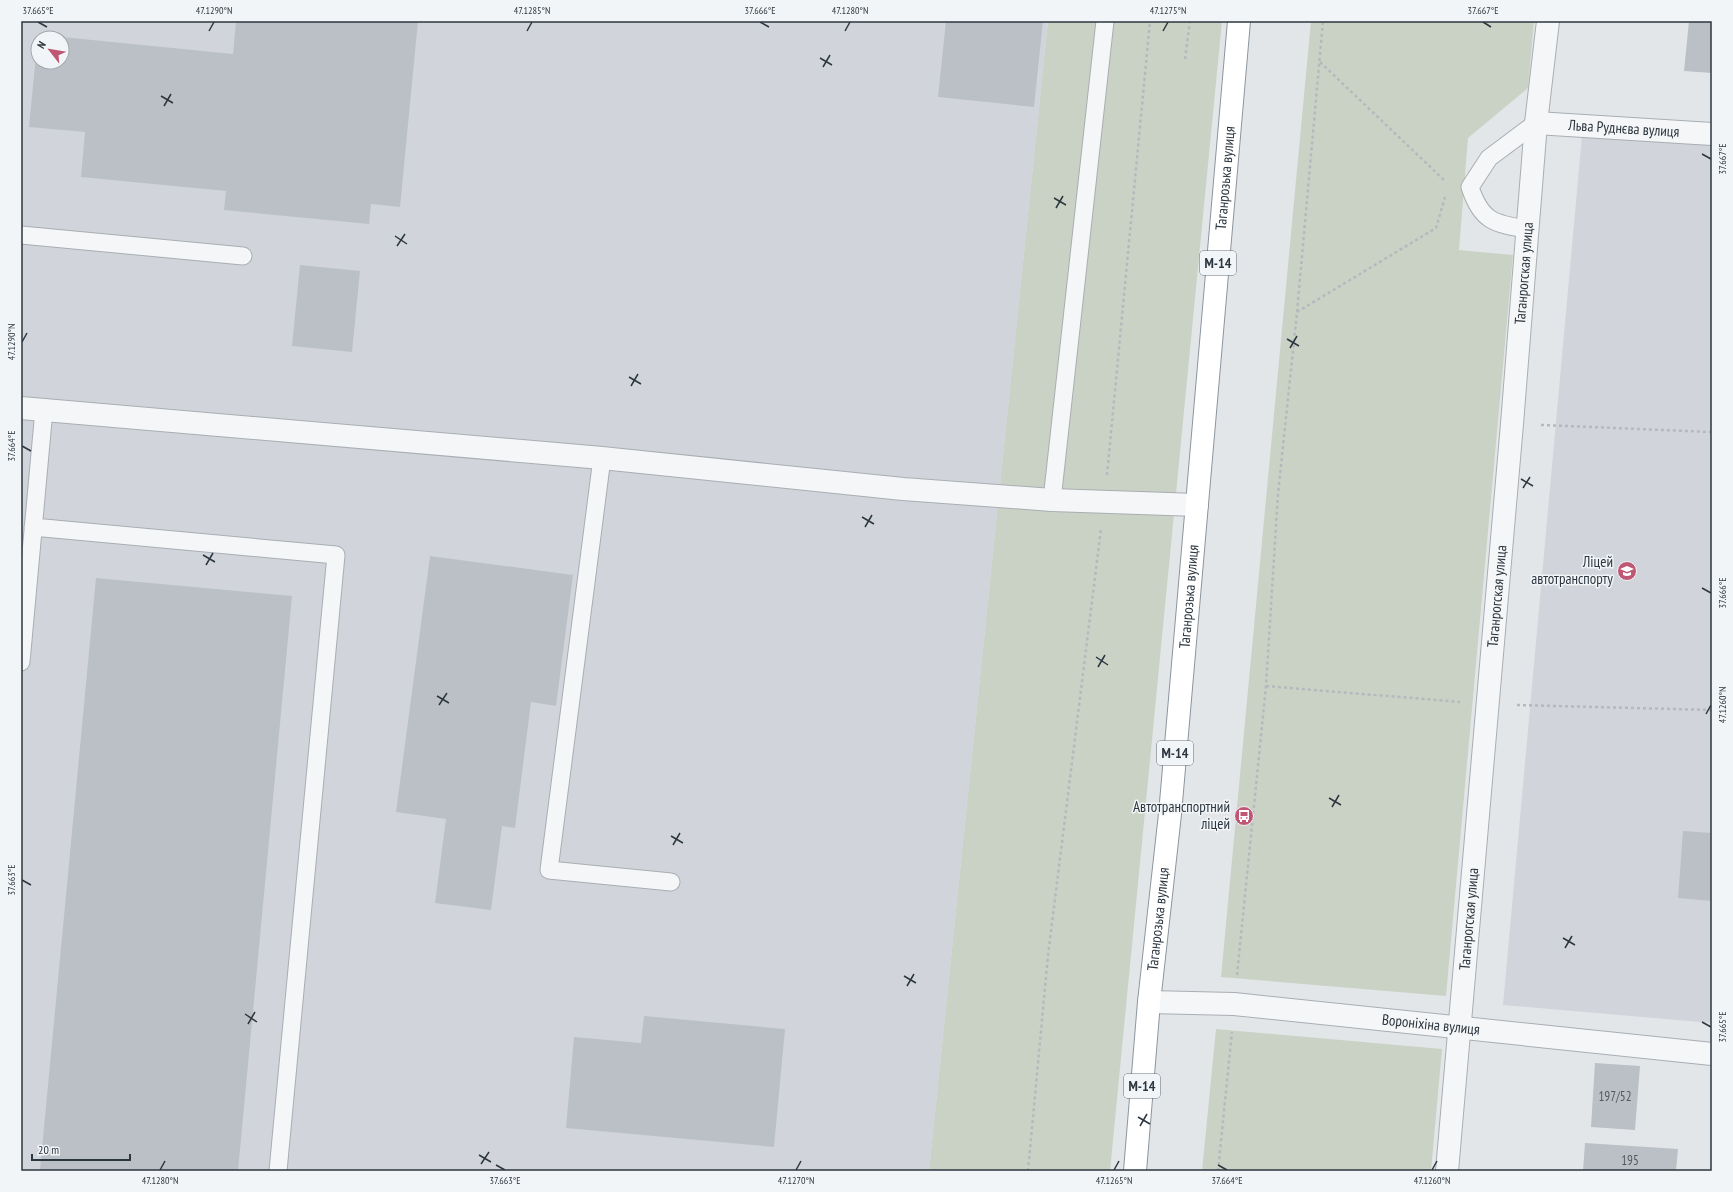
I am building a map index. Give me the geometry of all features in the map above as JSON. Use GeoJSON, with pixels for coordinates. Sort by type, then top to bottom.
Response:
{"type":"FeatureCollection","features":[{"type":"Feature","properties":{"kind":"highway","name":"Таганрозька вулиця"},"geometry":{"type":"LineString","coordinates":[[1135,1171],[1149,1002],[1170,814],[1239,21]]}},
{"type":"Feature","properties":{"kind":"street","name":"Таганрогская улица"},"geometry":{"type":"LineString","coordinates":[[1447,1171],[1512,424],[1536,123],[1548,21]]}},
{"type":"Feature","properties":{"kind":"street","name":"Льва Руднєва вулиця"},"geometry":{"type":"LineString","coordinates":[[1536,123],[1712,134]]}},
{"type":"Feature","properties":{"kind":"street"},"geometry":{"type":"LineString","coordinates":[[21,408],[602,458],[903,489],[1052,500],[1197,505]]}},
{"type":"Feature","properties":{"kind":"street","name":"Вороніхіна вулиця"},"geometry":{"type":"LineString","coordinates":[[1149,1002],[1234,1004],[1712,1054]]}},
{"type":"Feature","properties":{"kind":"lane"},"geometry":{"type":"LineString","coordinates":[[1052,500],[1105,21]]}},
{"type":"Feature","properties":{"kind":"lane"},"geometry":{"type":"LineString","coordinates":[[1527,229],[1494,221],[1483,214],[1475,201],[1470,187],[1489,158],[1536,123]]}},
{"type":"Feature","properties":{"kind":"lane"},"geometry":{"type":"LineString","coordinates":[[21,235],[243,256]]}},
{"type":"Feature","properties":{"kind":"lane"},"geometry":{"type":"LineString","coordinates":[[21,662],[44,410]]}},
{"type":"Feature","properties":{"kind":"lane"},"geometry":{"type":"LineString","coordinates":[[602,458],[549,870],[671,882]]}},
{"type":"Feature","properties":{"kind":"lane"},"geometry":{"type":"LineString","coordinates":[[33,527],[336,555],[278,1171]]}},
{"type":"Feature","properties":{"kind":"path"},"geometry":{"type":"LineString","coordinates":[[1028,1171],[1049,947],[1105,501],[1150,21]]}},
{"type":"Feature","properties":{"kind":"path"},"geometry":{"type":"LineString","coordinates":[[1186,59],[1190,21]]}},
{"type":"Feature","properties":{"kind":"path"},"geometry":{"type":"LineString","coordinates":[[1218,1171],[1266,686],[1278,494],[1297,312],[1323,21]]}},
{"type":"Feature","properties":{"kind":"path"},"geometry":{"type":"LineString","coordinates":[[1320,62],[1449,184],[1470,187]]}},
{"type":"Feature","properties":{"kind":"path"},"geometry":{"type":"LineString","coordinates":[[1297,312],[1436,228],[1449,184]]}},
{"type":"Feature","properties":{"kind":"path"},"geometry":{"type":"LineString","coordinates":[[1512,424],[1712,432]]}},
{"type":"Feature","properties":{"kind":"shaded area"},"geometry":{"type":"Polygon","coordinates":[[[21,21],[1048,21],[929,1171],[21,1171],[21,21]]]}},
{"type":"Feature","properties":{"kind":"shaded area"},"geometry":{"type":"Polygon","coordinates":[[[1048,21],[1222,21],[1110,1171],[929,1171],[1048,21]]]}},
{"type":"Feature","properties":{"kind":"shaded area"},"geometry":{"type":"Polygon","coordinates":[[[1311,21],[1534,21],[1528,88],[1468,138],[1459,250],[1513,255],[1446,996],[1221,977],[1311,21]]]}},
{"type":"Feature","properties":{"kind":"shaded area","name":"Ліцей автотранспорту"},"geometry":{"type":"Polygon","coordinates":[[[1583,125],[1712,137],[1712,1023],[1503,1005],[1583,125]]]}},
{"type":"Feature","properties":{"kind":"shaded area"},"geometry":{"type":"Polygon","coordinates":[[[1216,1029],[1442,1049],[1431,1171],[1202,1171],[1216,1029]]]}},
{"type":"Feature","properties":{"kind":"building"},"geometry":{"type":"Polygon","coordinates":[[[236,21],[418,21],[400,207],[371,204],[369,224],[224,210],[226,191],[81,177],[85,132],[29,127],[35,70],[70,70],[70,38],[233,54],[236,21]]]}},
{"type":"Feature","properties":{"kind":"building"},"geometry":{"type":"Polygon","coordinates":[[[946,21],[1043,21],[1034,107],[938,97],[946,21]]]}},
{"type":"Feature","properties":{"kind":"building"},"geometry":{"type":"Polygon","coordinates":[[[1689,21],[1712,21],[1712,73],[1684,71],[1689,21]]]}},
{"type":"Feature","properties":{"kind":"building"},"geometry":{"type":"Polygon","coordinates":[[[300,265],[360,271],[352,352],[292,346],[300,265]]]}},
{"type":"Feature","properties":{"kind":"building"},"geometry":{"type":"Polygon","coordinates":[[[430,556],[573,575],[556,706],[531,702],[515,828],[502,826],[491,910],[435,903],[446,819],[396,812],[430,556]]]}},
{"type":"Feature","properties":{"kind":"building"},"geometry":{"type":"Polygon","coordinates":[[[96,578],[292,596],[238,1171],[40,1170],[96,578]]]}},
{"type":"Feature","properties":{"kind":"building"},"geometry":{"type":"Polygon","coordinates":[[[1683,831],[1712,833],[1712,901],[1678,898],[1683,831]]]}},
{"type":"Feature","properties":{"kind":"building"},"geometry":{"type":"Polygon","coordinates":[[[644,1016],[785,1029],[774,1147],[566,1128],[574,1037],[641,1043],[644,1016]]]}},
{"type":"Feature","properties":{"kind":"building"},"geometry":{"type":"Polygon","coordinates":[[[1595,1063],[1640,1066],[1635,1130],[1591,1127],[1595,1063]]]}},
{"type":"Feature","properties":{"kind":"building"},"geometry":{"type":"Polygon","coordinates":[[[1585,1143],[1678,1149],[1676,1171],[1583,1171],[1585,1143]]]}},
{"type":"Feature","properties":{"kind":"place","name":"Ліцей автотранспорту"},"geometry":{"type":"Point","coordinates":[1627,571]}},
{"type":"Feature","properties":{"kind":"place","name":"Автотранспортний ліцей"},"geometry":{"type":"Point","coordinates":[1244,816]}}]}
